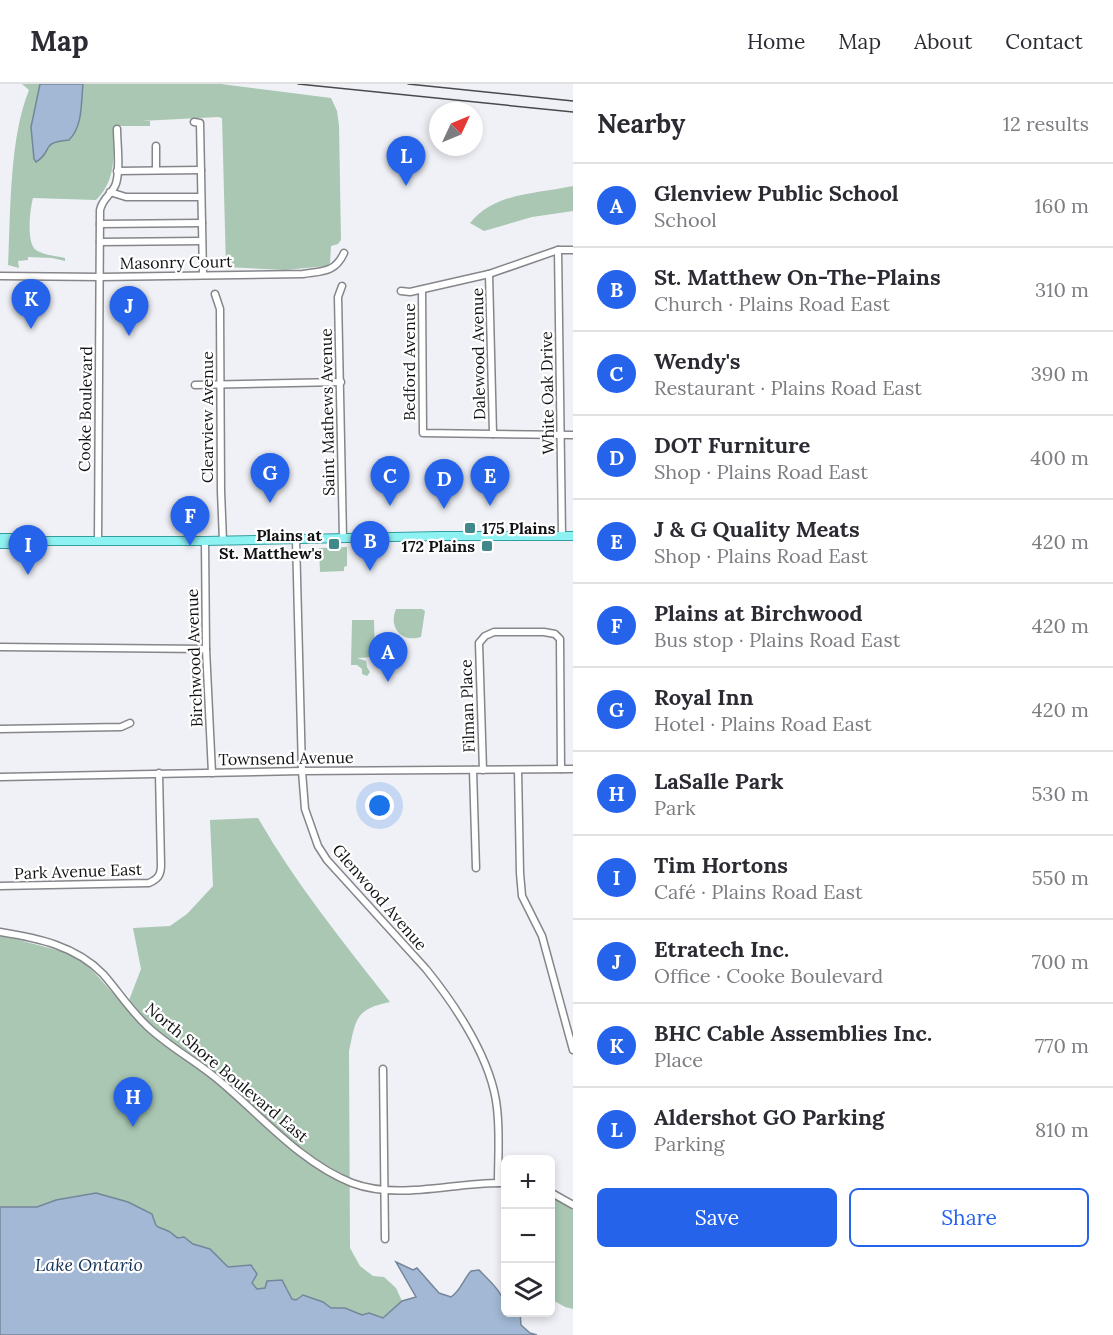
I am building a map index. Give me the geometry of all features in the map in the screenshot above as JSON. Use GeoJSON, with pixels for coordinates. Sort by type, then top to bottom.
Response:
{"type":"FeatureCollection","features":[{"type":"Feature","properties":{"kind":"main road"},"geometry":{"type":"LineString","coordinates":[[0,538],[19,538],[22,541],[223,541],[573,536]]}},
{"type":"Feature","properties":{"kind":"main road"},"geometry":{"type":"LineString","coordinates":[[0,544],[19,544],[22,541]]}},
{"type":"Feature","properties":{"kind":"street"},"geometry":{"type":"LineString","coordinates":[[194,122],[200,123],[203,275]]}},
{"type":"Feature","properties":{"kind":"street","name":"Cooke Boulevard"},"geometry":{"type":"LineString","coordinates":[[98,541],[101,277],[99,210],[102,201],[115,186],[117,129]]}},
{"type":"Feature","properties":{"kind":"street"},"geometry":{"type":"LineString","coordinates":[[156,146],[156,171]]}},
{"type":"Feature","properties":{"kind":"street"},"geometry":{"type":"LineString","coordinates":[[117,171],[201,170]]}},
{"type":"Feature","properties":{"kind":"street"},"geometry":{"type":"LineString","coordinates":[[110,192],[126,197],[201,197]]}},
{"type":"Feature","properties":{"kind":"street"},"geometry":{"type":"LineString","coordinates":[[100,224],[202,223]]}},
{"type":"Feature","properties":{"kind":"street"},"geometry":{"type":"LineString","coordinates":[[100,242],[202,241]]}},
{"type":"Feature","properties":{"kind":"street"},"geometry":{"type":"LineString","coordinates":[[401,291],[422,290],[489,274],[558,250],[573,250]]}},
{"type":"Feature","properties":{"kind":"street","name":"White Oak Drive"},"geometry":{"type":"LineString","coordinates":[[558,250],[562,536]]}},
{"type":"Feature","properties":{"kind":"street","name":"Masonry Court"},"geometry":{"type":"LineString","coordinates":[[0,276],[303,274],[329,270],[335,267],[344,254]]}},
{"type":"Feature","properties":{"kind":"street","name":"Dalewood Avenue"},"geometry":{"type":"LineString","coordinates":[[489,274],[493,434]]}},
{"type":"Feature","properties":{"kind":"street","name":"Saint Mathews Avenue"},"geometry":{"type":"LineString","coordinates":[[342,285],[338,297],[343,538]]}},
{"type":"Feature","properties":{"kind":"street","name":"Bedford Avenue"},"geometry":{"type":"LineString","coordinates":[[422,290],[423,433],[493,434]]}},
{"type":"Feature","properties":{"kind":"street","name":"Clearview Avenue"},"geometry":{"type":"LineString","coordinates":[[215,294],[220,309],[223,541]]}},
{"type":"Feature","properties":{"kind":"street"},"geometry":{"type":"LineString","coordinates":[[195,385],[341,381]]}},
{"type":"Feature","properties":{"kind":"street"},"geometry":{"type":"LineString","coordinates":[[493,434],[573,435]]}},
{"type":"Feature","properties":{"kind":"street","name":"Glenwood Avenue"},"geometry":{"type":"LineString","coordinates":[[296,539],[302,771],[308,820],[323,853],[339,875],[437,983],[483,1057],[497,1108],[501,1168]]}},
{"type":"Feature","properties":{"kind":"street","name":"Birchwood Avenue"},"geometry":{"type":"LineString","coordinates":[[205,541],[206,649],[212,773]]}},
{"type":"Feature","properties":{"kind":"street","name":"Filman Place"},"geometry":{"type":"LineString","coordinates":[[483,770],[479,643],[485,636],[494,632],[544,632],[555,634],[560,639],[561,769]]}},
{"type":"Feature","properties":{"kind":"street"},"geometry":{"type":"LineString","coordinates":[[0,647],[206,649]]}},
{"type":"Feature","properties":{"kind":"street"},"geometry":{"type":"LineString","coordinates":[[0,729],[121,727],[130,723]]}},
{"type":"Feature","properties":{"kind":"street","name":"Townsend Avenue"},"geometry":{"type":"LineString","coordinates":[[0,777],[573,769]]}},
{"type":"Feature","properties":{"kind":"street"},"geometry":{"type":"LineString","coordinates":[[473,770],[476,868]]}},
{"type":"Feature","properties":{"kind":"street"},"geometry":{"type":"LineString","coordinates":[[518,770],[522,896],[542,936],[573,1050]]}},
{"type":"Feature","properties":{"kind":"street","name":"Park Avenue East"},"geometry":{"type":"LineString","coordinates":[[0,886],[149,883],[156,880],[161,874],[159,773]]}},
{"type":"Feature","properties":{"kind":"street","name":"North Shore Boulevard East"},"geometry":{"type":"LineString","coordinates":[[0,932],[54,944],[81,956],[102,973],[148,1028],[217,1079],[281,1136],[337,1176],[375,1189],[397,1190],[501,1183]]}},
{"type":"Feature","properties":{"kind":"street"},"geometry":{"type":"LineString","coordinates":[[383,1069],[385,1239]]}},
{"type":"Feature","properties":{"kind":"street"},"geometry":{"type":"LineString","coordinates":[[555,1195],[573,1205]]}},
{"type":"Feature","properties":{"kind":"green space"},"geometry":{"type":"Polygon","coordinates":[[[22,84],[221,84],[331,98],[337,111],[339,125],[341,240],[338,244],[331,246],[330,263],[327,266],[285,270],[226,267],[222,118],[218,117],[141,121],[150,121],[150,126],[114,126],[111,174],[103,192],[96,200],[33,198],[30,226],[33,246],[42,253],[65,258],[65,261],[28,257],[28,260],[18,261],[19,268],[8,265],[14,153],[22,110],[29,90],[22,84]]]}},
{"type":"Feature","properties":{"kind":"green space"},"geometry":{"type":"Polygon","coordinates":[[[573,186],[573,211],[532,217],[484,231],[470,223],[480,213],[504,200],[573,186]]]}},
{"type":"Feature","properties":{"kind":"green space"},"geometry":{"type":"Polygon","coordinates":[[[347,547],[347,566],[344,567],[344,571],[320,572],[319,548],[347,547]]]}},
{"type":"Feature","properties":{"kind":"green space"},"geometry":{"type":"Polygon","coordinates":[[[396,609],[425,611],[421,637],[408,638],[398,632],[394,622],[396,609]]]}},
{"type":"Feature","properties":{"kind":"green space"},"geometry":{"type":"Polygon","coordinates":[[[352,620],[374,620],[375,657],[357,658],[366,661],[370,672],[367,676],[362,674],[362,669],[357,665],[351,665],[352,620]]]}},
{"type":"Feature","properties":{"kind":"green space"},"geometry":{"type":"Polygon","coordinates":[[[258,818],[304,889],[390,1002],[363,1012],[353,1031],[349,1051],[350,1248],[360,1266],[373,1276],[384,1277],[396,1288],[402,1301],[383,1318],[362,1315],[345,1308],[331,1308],[323,1302],[300,1296],[296,1300],[292,1299],[287,1288],[267,1281],[265,1288],[257,1289],[252,1283],[246,1265],[228,1267],[210,1249],[193,1244],[184,1237],[178,1238],[158,1227],[152,1214],[128,1202],[56,1200],[37,1207],[0,1207],[0,935],[68,953],[86,963],[126,1008],[141,969],[133,928],[170,926],[187,914],[213,886],[210,820],[258,818]]]}},
{"type":"Feature","properties":{"kind":"green space"},"geometry":{"type":"Polygon","coordinates":[[[555,1198],[573,1210],[573,1309],[555,1301],[555,1198]]]}},
{"type":"Feature","properties":{"kind":"water"},"geometry":{"type":"Polygon","coordinates":[[[40,84],[83,84],[80,114],[74,134],[69,140],[50,145],[42,158],[36,162],[31,127],[40,84]]]}},
{"type":"Feature","properties":{"kind":"water","name":"Lake Ontario"},"geometry":{"type":"Polygon","coordinates":[[[96,1193],[128,1202],[152,1214],[158,1227],[178,1238],[184,1237],[193,1244],[210,1249],[228,1267],[251,1265],[257,1274],[252,1283],[257,1289],[265,1288],[267,1281],[282,1280],[292,1299],[296,1300],[303,1295],[323,1302],[331,1308],[345,1308],[362,1315],[369,1313],[383,1318],[402,1301],[416,1297],[396,1262],[413,1270],[417,1268],[439,1293],[451,1297],[471,1271],[479,1270],[501,1294],[501,1317],[520,1317],[521,1325],[530,1333],[537,1335],[0,1335],[0,1207],[37,1207],[56,1200],[96,1193]]]}},
{"type":"Feature","properties":{"kind":"railway"},"geometry":{"type":"LineString","coordinates":[[298,84],[573,112]]}},
{"type":"Feature","properties":{"kind":"railway"},"geometry":{"type":"LineString","coordinates":[[408,84],[573,101]]}},
{"type":"Feature","properties":{"kind":"place","name":"Aldershot GO Parking"},"geometry":{"type":"Point","coordinates":[406,186]}},
{"type":"Feature","properties":{"kind":"place","name":"BHC Cable Assemblies Inc."},"geometry":{"type":"Point","coordinates":[31,329]}},
{"type":"Feature","properties":{"kind":"place","name":"Etratech Inc."},"geometry":{"type":"Point","coordinates":[129,336]}},
{"type":"Feature","properties":{"kind":"place","name":"Royal Inn"},"geometry":{"type":"Point","coordinates":[270,503]}},
{"type":"Feature","properties":{"kind":"place","name":"Wendy's"},"geometry":{"type":"Point","coordinates":[390,506]}},
{"type":"Feature","properties":{"kind":"place","name":"J & G Quality Meats"},"geometry":{"type":"Point","coordinates":[490,506]}},
{"type":"Feature","properties":{"kind":"place","name":"DOT Furniture"},"geometry":{"type":"Point","coordinates":[444,509]}},
{"type":"Feature","properties":{"kind":"place","name":"175 Plains"},"geometry":{"type":"Point","coordinates":[470,528]}},
{"type":"Feature","properties":{"kind":"place","name":"Plains at St. Matthew's"},"geometry":{"type":"Point","coordinates":[334,544]}},
{"type":"Feature","properties":{"kind":"place","name":"Plains at Birchwood"},"geometry":{"type":"Point","coordinates":[190,546]}},
{"type":"Feature","properties":{"kind":"place","name":"172 Plains"},"geometry":{"type":"Point","coordinates":[487,546]}},
{"type":"Feature","properties":{"kind":"place","name":"St. Matthew On-The-Plains"},"geometry":{"type":"Point","coordinates":[370,571]}},
{"type":"Feature","properties":{"kind":"place","name":"Tim Hortons"},"geometry":{"type":"Point","coordinates":[28,575]}},
{"type":"Feature","properties":{"kind":"place","name":"Glenview Public School"},"geometry":{"type":"Point","coordinates":[388,682]}},
{"type":"Feature","properties":{"kind":"place","name":"LaSalle Park"},"geometry":{"type":"Point","coordinates":[133,1127]}}]}
